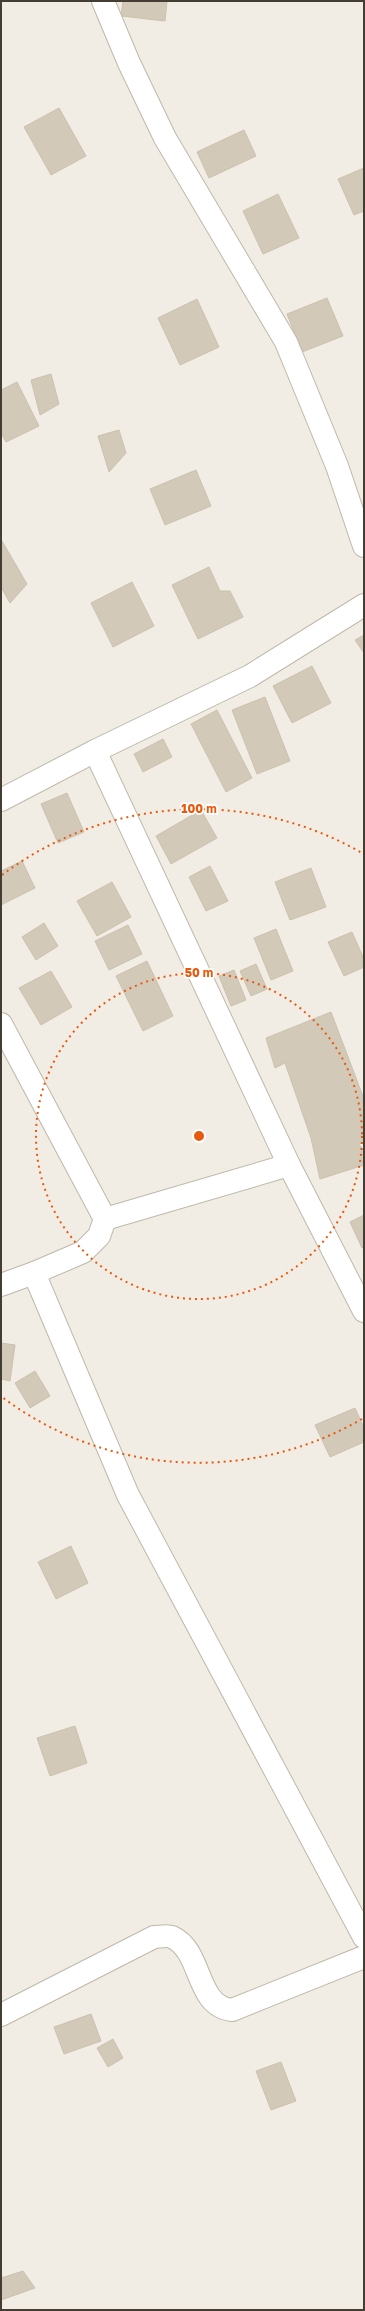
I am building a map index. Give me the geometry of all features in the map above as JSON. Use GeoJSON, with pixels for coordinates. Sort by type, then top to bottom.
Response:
{"type":"FeatureCollection","features":[{"type":"Feature","properties":{"kind":"street"},"geometry":{"type":"LineString","coordinates":[[103,1],[129,63],[165,138],[286,342],[337,466],[364,546]]}},
{"type":"Feature","properties":{"kind":"street"},"geometry":{"type":"LineString","coordinates":[[1,800],[95,750],[250,676],[364,605]]}},
{"type":"Feature","properties":{"kind":"street"},"geometry":{"type":"LineString","coordinates":[[95,750],[289,1165],[364,1311]]}},
{"type":"Feature","properties":{"kind":"street"},"geometry":{"type":"LineString","coordinates":[[1,1024],[105,1219],[99,1236],[83,1252],[1,1285]]}},
{"type":"Feature","properties":{"kind":"street"},"geometry":{"type":"LineString","coordinates":[[105,1219],[289,1165]]}},
{"type":"Feature","properties":{"kind":"street"},"geometry":{"type":"LineString","coordinates":[[34,1273],[128,1495],[364,1937]]}},
{"type":"Feature","properties":{"kind":"street"},"geometry":{"type":"LineString","coordinates":[[1,2015],[154,1937],[171,1936],[184,1944],[212,2001],[221,2009],[232,2010],[364,1957]]}},
{"type":"Feature","properties":{"kind":"building"},"geometry":{"type":"Polygon","coordinates":[[[123,1],[167,1],[165,21],[121,16],[123,1]]]}},
{"type":"Feature","properties":{"kind":"building"},"geometry":{"type":"Polygon","coordinates":[[[59,108],[86,156],[51,175],[24,127],[59,108]]]}},
{"type":"Feature","properties":{"kind":"building"},"geometry":{"type":"Polygon","coordinates":[[[244,130],[256,156],[209,178],[197,152],[244,130]]]}},
{"type":"Feature","properties":{"kind":"building"},"geometry":{"type":"Polygon","coordinates":[[[364,168],[364,211],[354,215],[338,179],[364,168]]]}},
{"type":"Feature","properties":{"kind":"building"},"geometry":{"type":"Polygon","coordinates":[[[278,194],[299,238],[263,254],[243,211],[278,194]]]}},
{"type":"Feature","properties":{"kind":"building"},"geometry":{"type":"Polygon","coordinates":[[[327,298],[343,336],[302,352],[287,314],[327,298]]]}},
{"type":"Feature","properties":{"kind":"building"},"geometry":{"type":"Polygon","coordinates":[[[197,299],[219,347],[180,365],[158,318],[197,299]]]}},
{"type":"Feature","properties":{"kind":"building"},"geometry":{"type":"Polygon","coordinates":[[[51,374],[59,404],[40,415],[31,380],[51,374]]]}},
{"type":"Feature","properties":{"kind":"building"},"geometry":{"type":"Polygon","coordinates":[[[17,382],[39,426],[6,442],[1,433],[1,390],[17,382]]]}},
{"type":"Feature","properties":{"kind":"building"},"geometry":{"type":"Polygon","coordinates":[[[119,430],[126,453],[109,472],[98,436],[119,430]]]}},
{"type":"Feature","properties":{"kind":"building"},"geometry":{"type":"Polygon","coordinates":[[[196,470],[211,506],[165,525],[150,489],[196,470]]]}},
{"type":"Feature","properties":{"kind":"building"},"geometry":{"type":"Polygon","coordinates":[[[2,541],[27,584],[10,603],[1,587],[2,541]]]}},
{"type":"Feature","properties":{"kind":"building"},"geometry":{"type":"Polygon","coordinates":[[[209,567],[220,591],[230,591],[243,617],[198,639],[172,585],[209,567]]]}},
{"type":"Feature","properties":{"kind":"building"},"geometry":{"type":"Polygon","coordinates":[[[132,582],[154,626],[113,647],[91,603],[132,582]]]}},
{"type":"Feature","properties":{"kind":"building"},"geometry":{"type":"Polygon","coordinates":[[[364,635],[364,653],[355,640],[364,635]]]}},
{"type":"Feature","properties":{"kind":"building"},"geometry":{"type":"Polygon","coordinates":[[[312,666],[331,703],[292,723],[273,686],[312,666]]]}},
{"type":"Feature","properties":{"kind":"building"},"geometry":{"type":"Polygon","coordinates":[[[265,697],[290,761],[257,774],[232,710],[265,697]]]}},
{"type":"Feature","properties":{"kind":"building"},"geometry":{"type":"Polygon","coordinates":[[[217,710],[252,778],[226,792],[191,724],[217,710]]]}},
{"type":"Feature","properties":{"kind":"building"},"geometry":{"type":"Polygon","coordinates":[[[163,739],[172,757],[143,772],[134,754],[163,739]]]}},
{"type":"Feature","properties":{"kind":"building"},"geometry":{"type":"Polygon","coordinates":[[[67,793],[84,832],[58,843],[41,804],[67,793]]]}},
{"type":"Feature","properties":{"kind":"building"},"geometry":{"type":"Polygon","coordinates":[[[201,810],[217,838],[171,864],[156,836],[201,810]]]}},
{"type":"Feature","properties":{"kind":"building"},"geometry":{"type":"Polygon","coordinates":[[[22,861],[35,888],[1,905],[1,871],[22,861]]]}},
{"type":"Feature","properties":{"kind":"building"},"geometry":{"type":"Polygon","coordinates":[[[210,866],[228,901],[206,911],[189,877],[210,866]]]}},
{"type":"Feature","properties":{"kind":"building"},"geometry":{"type":"Polygon","coordinates":[[[311,868],[326,907],[290,920],[275,882],[311,868]]]}},
{"type":"Feature","properties":{"kind":"building"},"geometry":{"type":"Polygon","coordinates":[[[112,882],[131,917],[97,936],[77,901],[112,882]]]}},
{"type":"Feature","properties":{"kind":"building"},"geometry":{"type":"Polygon","coordinates":[[[44,923],[58,946],[36,960],[22,937],[44,923]]]}},
{"type":"Feature","properties":{"kind":"building"},"geometry":{"type":"Polygon","coordinates":[[[128,925],[142,954],[109,970],[95,941],[128,925]]]}},
{"type":"Feature","properties":{"kind":"building"},"geometry":{"type":"Polygon","coordinates":[[[276,929],[293,971],[271,980],[254,938],[276,929]]]}},
{"type":"Feature","properties":{"kind":"building"},"geometry":{"type":"Polygon","coordinates":[[[352,932],[364,959],[364,967],[344,976],[328,942],[352,932]]]}},
{"type":"Feature","properties":{"kind":"building"},"geometry":{"type":"Polygon","coordinates":[[[147,961],[173,1016],[143,1031],[116,976],[147,961]]]}},
{"type":"Feature","properties":{"kind":"building"},"geometry":{"type":"Polygon","coordinates":[[[256,964],[267,989],[251,996],[240,971],[256,964]]]}},
{"type":"Feature","properties":{"kind":"building"},"geometry":{"type":"Polygon","coordinates":[[[234,970],[246,1000],[231,1006],[219,976],[234,970]]]}},
{"type":"Feature","properties":{"kind":"building"},"geometry":{"type":"Polygon","coordinates":[[[51,971],[72,1007],[41,1025],[19,988],[51,971]]]}},
{"type":"Feature","properties":{"kind":"building"},"geometry":{"type":"Polygon","coordinates":[[[331,1012],[364,1099],[364,1142],[359,1144],[364,1151],[364,1165],[320,1179],[311,1138],[285,1063],[275,1068],[266,1038],[331,1012]]]}},
{"type":"Feature","properties":{"kind":"building"},"geometry":{"type":"Polygon","coordinates":[[[364,1215],[364,1247],[362,1248],[350,1222],[364,1215]]]}},
{"type":"Feature","properties":{"kind":"building"},"geometry":{"type":"Polygon","coordinates":[[[1,1343],[15,1345],[10,1381],[1,1379],[1,1343]]]}},
{"type":"Feature","properties":{"kind":"building"},"geometry":{"type":"Polygon","coordinates":[[[35,1371],[50,1396],[30,1408],[15,1383],[35,1371]]]}},
{"type":"Feature","properties":{"kind":"building"},"geometry":{"type":"Polygon","coordinates":[[[355,1408],[364,1428],[364,1442],[330,1457],[315,1425],[355,1408]]]}},
{"type":"Feature","properties":{"kind":"building"},"geometry":{"type":"Polygon","coordinates":[[[71,1546],[88,1583],[56,1599],[38,1562],[71,1546]]]}},
{"type":"Feature","properties":{"kind":"building"},"geometry":{"type":"Polygon","coordinates":[[[75,1726],[87,1763],[50,1776],[37,1738],[75,1726]]]}},
{"type":"Feature","properties":{"kind":"building"},"geometry":{"type":"Polygon","coordinates":[[[91,2014],[101,2041],[64,2054],[54,2027],[91,2014]]]}},
{"type":"Feature","properties":{"kind":"building"},"geometry":{"type":"Polygon","coordinates":[[[113,2039],[123,2058],[108,2067],[97,2048],[113,2039]]]}},
{"type":"Feature","properties":{"kind":"building"},"geometry":{"type":"Polygon","coordinates":[[[281,2062],[296,2101],[271,2110],[256,2071],[281,2062]]]}},
{"type":"Feature","properties":{"kind":"building"},"geometry":{"type":"Polygon","coordinates":[[[23,2271],[35,2288],[1,2300],[1,2278],[23,2271]]]}}]}
